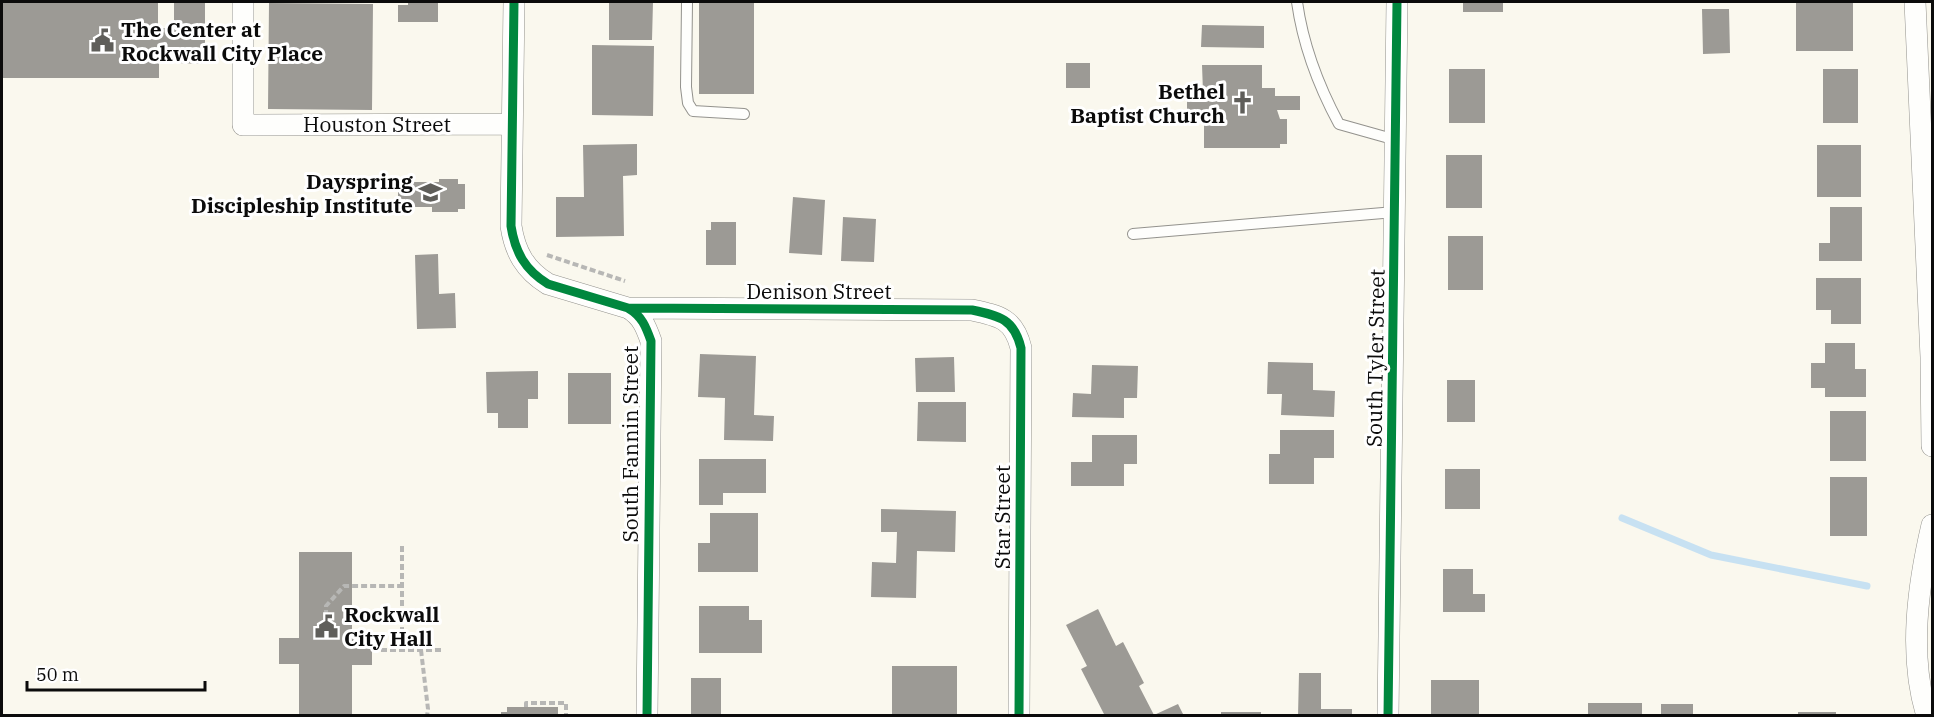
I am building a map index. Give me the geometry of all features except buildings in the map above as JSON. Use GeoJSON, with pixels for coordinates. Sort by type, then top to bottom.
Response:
{"type":"FeatureCollection","features":[{"type":"Feature","properties":{"kind":"street","name":"Houston Street"},"geometry":{"type":"LineString","coordinates":[[243,2],[243,125],[511,124]]}},
{"type":"Feature","properties":{"kind":"street"},"geometry":{"type":"LineString","coordinates":[[513,2],[511,226],[514,244],[536,277],[548,284],[628,308]]}},
{"type":"Feature","properties":{"kind":"street","name":"South Tyler Street"},"geometry":{"type":"LineString","coordinates":[[1388,716],[1397,2]]}},
{"type":"Feature","properties":{"kind":"street"},"geometry":{"type":"LineString","coordinates":[[1916,2],[1932,357],[1932,446]]}},
{"type":"Feature","properties":{"kind":"street","name":"Denison Street"},"geometry":{"type":"LineString","coordinates":[[628,308],[972,310],[992,314],[1008,322]]}},
{"type":"Feature","properties":{"kind":"street","name":"South Fannin Street"},"geometry":{"type":"LineString","coordinates":[[628,308],[636,313],[644,323],[651,342],[647,716]]}},
{"type":"Feature","properties":{"kind":"street","name":"Star Street"},"geometry":{"type":"LineString","coordinates":[[1008,322],[1017,334],[1021,348],[1019,716]]}},
{"type":"Feature","properties":{"kind":"street"},"geometry":{"type":"LineString","coordinates":[[1928,716],[1918,664],[1918,619],[1924,559],[1932,525]]}},
{"type":"Feature","properties":{"kind":"lane"},"geometry":{"type":"LineString","coordinates":[[687,2],[686,87],[688,103],[693,111],[744,114]]}},
{"type":"Feature","properties":{"kind":"lane"},"geometry":{"type":"LineString","coordinates":[[1297,2],[1301,33],[1322,93],[1339,124],[1396,140]]}},
{"type":"Feature","properties":{"kind":"lane"},"geometry":{"type":"LineString","coordinates":[[1133,234],[1395,212]]}},
{"type":"Feature","properties":{"kind":"path"},"geometry":{"type":"LineString","coordinates":[[546,254],[627,282]]}},
{"type":"Feature","properties":{"kind":"path"},"geometry":{"type":"LineString","coordinates":[[400,650],[402,546]]}},
{"type":"Feature","properties":{"kind":"path"},"geometry":{"type":"LineString","coordinates":[[326,616],[326,606],[344,586],[400,586]]}},
{"type":"Feature","properties":{"kind":"path"},"geometry":{"type":"LineString","coordinates":[[372,650],[441,650]]}},
{"type":"Feature","properties":{"kind":"path"},"geometry":{"type":"LineString","coordinates":[[421,650],[427,716]]}},
{"type":"Feature","properties":{"kind":"path"},"geometry":{"type":"LineString","coordinates":[[526,707],[526,703],[566,703],[566,716]]}},
{"type":"Feature","properties":{"kind":"waterway"},"geometry":{"type":"LineString","coordinates":[[1622,518],[1711,555],[1867,586]]}},
{"type":"Feature","properties":{"kind":"cycle path"},"geometry":{"type":"LineString","coordinates":[[514,2],[511,226],[518,252],[533,273],[548,284],[633,311],[643,322],[651,341],[647,716]]}},
{"type":"Feature","properties":{"kind":"cycle path"},"geometry":{"type":"LineString","coordinates":[[1388,716],[1397,2]]}},
{"type":"Feature","properties":{"kind":"cycle path"},"geometry":{"type":"LineString","coordinates":[[628,308],[972,310],[998,317],[1010,325],[1021,348],[1019,716]]}},
{"type":"Feature","properties":{"kind":"place","name":"The Center at Rockwall City Place"},"geometry":{"type":"Point","coordinates":[103,41]}},
{"type":"Feature","properties":{"kind":"place","name":"Bethel Baptist Church"},"geometry":{"type":"Point","coordinates":[1243,103]}},
{"type":"Feature","properties":{"kind":"place","name":"Dayspring Discipleship Institute"},"geometry":{"type":"Point","coordinates":[431,193]}},
{"type":"Feature","properties":{"kind":"place","name":"Rockwall City Hall"},"geometry":{"type":"Point","coordinates":[326,626]}}]}
